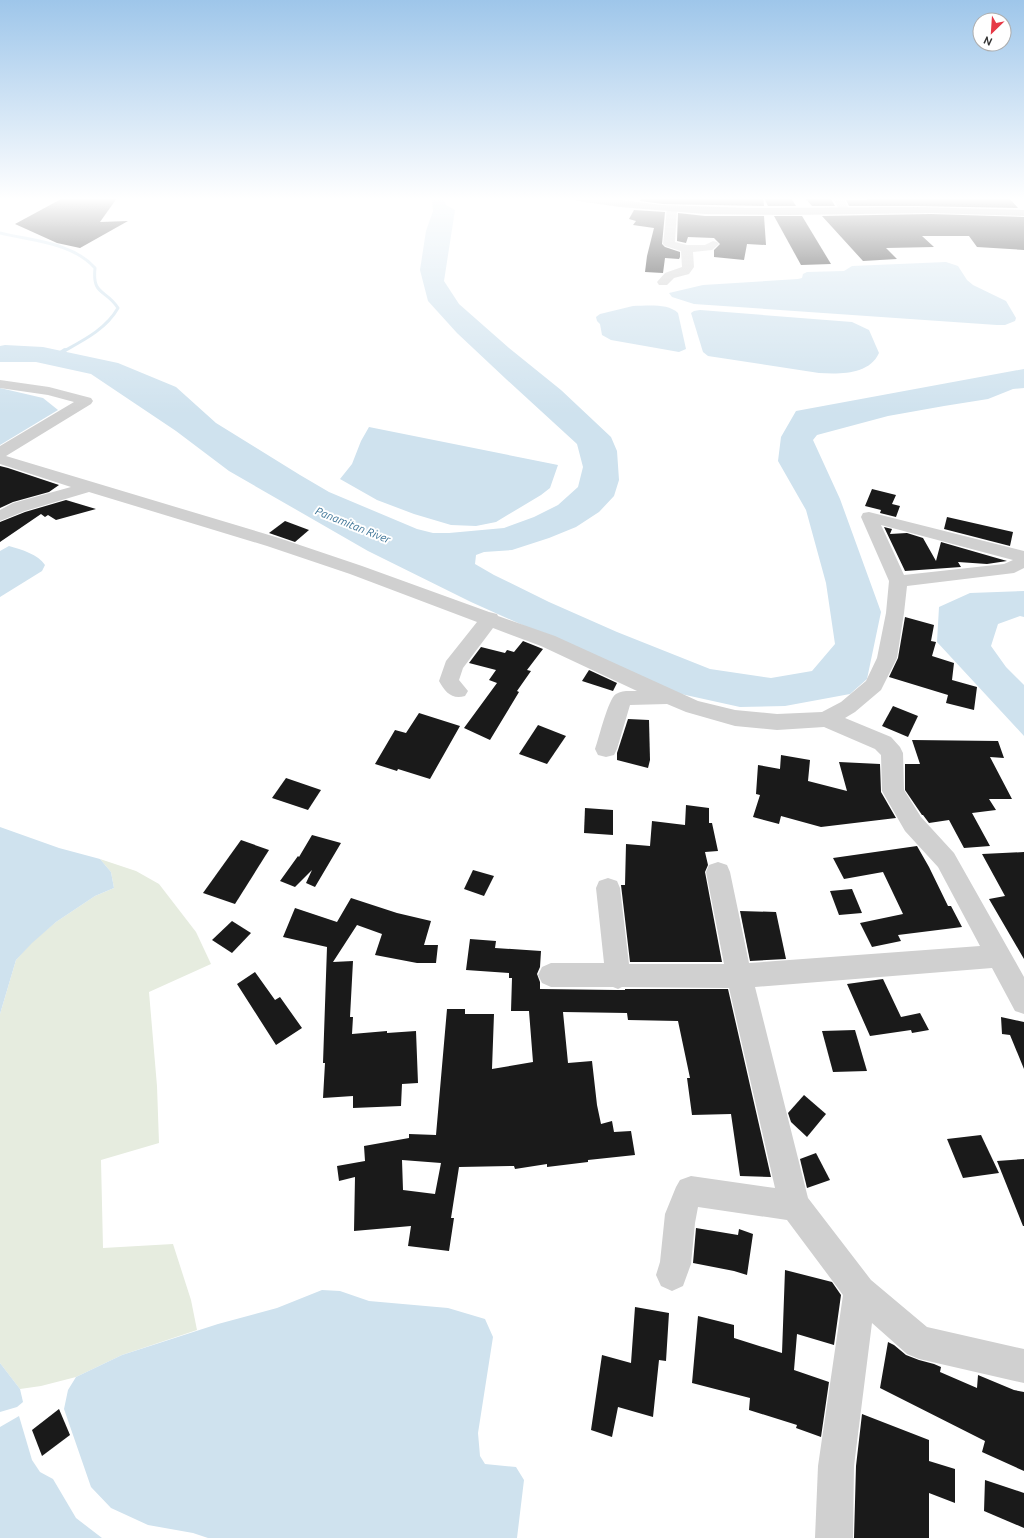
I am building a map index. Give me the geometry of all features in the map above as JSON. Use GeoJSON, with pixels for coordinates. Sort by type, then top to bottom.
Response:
{"type":"FeatureCollection","features":[{"type":"Feature","properties":{"kind":"street"},"geometry":{"type":"LineString","coordinates":[[663,282],[665,277],[686,270]]}},
{"type":"Feature","properties":{"kind":"street"},"geometry":{"type":"LineString","coordinates":[[0,384],[49,391],[86,401],[3,461]]}},
{"type":"Feature","properties":{"kind":"street"},"geometry":{"type":"LineString","coordinates":[[3,461],[273,542],[356,570],[490,618],[548,641],[669,698],[693,707],[735,718],[777,722],[826,719],[848,707],[874,685],[887,658],[895,613],[898,581],[869,517],[1024,557]]}},
{"type":"Feature","properties":{"kind":"street"},"geometry":{"type":"LineString","coordinates":[[0,516],[19,507],[88,487]]}},
{"type":"Feature","properties":{"kind":"street"},"geometry":{"type":"LineString","coordinates":[[898,581],[1008,569],[1024,561]]}},
{"type":"Feature","properties":{"kind":"street"},"geometry":{"type":"LineString","coordinates":[[458,690],[449,681],[454,666],[490,618]]}},
{"type":"Feature","properties":{"kind":"street"},"geometry":{"type":"LineString","coordinates":[[606,749],[621,701],[625,698],[669,698]]}},
{"type":"Feature","properties":{"kind":"street"},"geometry":{"type":"LineString","coordinates":[[826,719],[883,743],[892,753],[893,791],[913,824],[946,860],[1024,1002]]}},
{"type":"Feature","properties":{"kind":"street"},"geometry":{"type":"LineString","coordinates":[[718,872],[739,976],[795,1206],[860,1291],[919,1342],[1024,1366]]}},
{"type":"Feature","properties":{"kind":"street"},"geometry":{"type":"LineString","coordinates":[[608,888],[618,977]]}},
{"type":"Feature","properties":{"kind":"street"},"geometry":{"type":"LineString","coordinates":[[551,975],[618,977],[739,976],[999,956]]}},
{"type":"Feature","properties":{"kind":"street"},"geometry":{"type":"LineString","coordinates":[[672,1275],[676,1258],[679,1225],[687,1196],[691,1191],[795,1206]]}},
{"type":"Feature","properties":{"kind":"street"},"geometry":{"type":"LineString","coordinates":[[834,1538],[836,1466],[860,1291]]}},
{"type":"Feature","properties":{"kind":"shaded area"},"geometry":{"type":"Polygon","coordinates":[[[100,859],[136,871],[159,884],[196,932],[211,964],[149,992],[157,1086],[159,1143],[101,1160],[103,1248],[173,1244],[191,1300],[197,1330],[122,1355],[76,1377],[41,1386],[20,1389],[0,1363],[0,1014],[16,960],[32,942],[56,922],[95,896],[114,888],[111,872],[100,859]]]}},
{"type":"Feature","properties":{"kind":"water","name":"Panamitan River"},"geometry":{"type":"Polygon","coordinates":[[[420,270],[446,270],[444,281],[459,304],[509,348],[561,390],[611,437],[617,451],[619,480],[614,496],[599,512],[576,527],[549,538],[512,550],[484,552],[476,555],[475,564],[549,602],[617,632],[710,669],[771,678],[812,671],[835,644],[826,583],[806,510],[778,461],[781,437],[796,411],[1024,369],[1024,388],[1013,389],[988,399],[888,416],[817,435],[813,440],[840,499],[881,612],[867,679],[850,694],[785,706],[740,707],[672,692],[471,602],[368,551],[229,471],[176,431],[91,374],[36,362],[0,362],[0,346],[5,345],[43,347],[118,363],[176,387],[216,423],[329,492],[417,529],[433,533],[449,533],[504,528],[534,517],[558,505],[578,487],[583,467],[577,444],[457,333],[428,301],[420,270]]]}},
{"type":"Feature","properties":{"kind":"water"},"geometry":{"type":"Polygon","coordinates":[[[846,270],[960,270],[967,280],[973,285],[1006,301],[1016,318],[1015,321],[1005,325],[997,325],[694,304],[672,297],[669,293],[703,285],[798,279],[802,278],[803,274],[807,272],[846,270]]]}},
{"type":"Feature","properties":{"kind":"water"},"geometry":{"type":"Polygon","coordinates":[[[633,306],[663,306],[678,313],[686,349],[679,352],[611,340],[602,335],[600,324],[596,317],[600,314],[633,306]]]}},
{"type":"Feature","properties":{"kind":"water"},"geometry":{"type":"Polygon","coordinates":[[[700,310],[852,322],[869,330],[879,353],[868,366],[853,372],[845,373],[819,373],[708,356],[703,352],[691,313],[700,310]]]}},
{"type":"Feature","properties":{"kind":"water"},"geometry":{"type":"Polygon","coordinates":[[[0,388],[43,398],[58,410],[0,445],[0,388]]]}},
{"type":"Feature","properties":{"kind":"water"},"geometry":{"type":"Polygon","coordinates":[[[369,427],[558,465],[550,488],[496,522],[476,526],[451,525],[414,514],[377,500],[340,479],[352,464],[361,441],[369,427]]]}},
{"type":"Feature","properties":{"kind":"water"},"geometry":{"type":"Polygon","coordinates":[[[9,546],[34,555],[45,565],[42,571],[0,597],[0,551],[9,546]]]}},
{"type":"Feature","properties":{"kind":"water"},"geometry":{"type":"Polygon","coordinates":[[[1024,591],[1024,617],[1020,616],[998,624],[991,646],[1006,667],[1024,685],[1024,736],[937,642],[939,607],[970,593],[1024,591]]]}},
{"type":"Feature","properties":{"kind":"water"},"geometry":{"type":"Polygon","coordinates":[[[0,827],[59,848],[100,859],[111,872],[114,888],[95,896],[56,922],[32,943],[16,960],[0,1014],[0,827]]]}},
{"type":"Feature","properties":{"kind":"water"},"geometry":{"type":"Polygon","coordinates":[[[322,1290],[340,1291],[369,1301],[448,1308],[485,1319],[493,1337],[478,1433],[480,1456],[485,1464],[516,1467],[524,1480],[517,1538],[208,1538],[193,1533],[148,1525],[111,1508],[91,1487],[64,1409],[68,1390],[76,1377],[122,1355],[218,1324],[277,1308],[322,1290]]]}},
{"type":"Feature","properties":{"kind":"water"},"geometry":{"type":"Polygon","coordinates":[[[0,1363],[20,1389],[23,1402],[17,1407],[0,1412],[0,1363]]]}},
{"type":"Feature","properties":{"kind":"water"},"geometry":{"type":"Polygon","coordinates":[[[19,1416],[32,1460],[40,1472],[53,1479],[76,1518],[102,1538],[0,1538],[0,1427],[19,1416]]]}},
{"type":"Feature","properties":{"kind":"building"},"geometry":{"type":"Polygon","coordinates":[[[645,270],[663,270],[663,273],[645,272],[645,270]]]}},
{"type":"Feature","properties":{"kind":"building"},"geometry":{"type":"Polygon","coordinates":[[[0,466],[59,485],[49,492],[13,502],[0,508],[0,466]]]}},
{"type":"Feature","properties":{"kind":"building"},"geometry":{"type":"Polygon","coordinates":[[[872,489],[896,495],[892,504],[900,506],[896,517],[880,513],[881,510],[865,506],[872,489]]]}},
{"type":"Feature","properties":{"kind":"building"},"geometry":{"type":"Polygon","coordinates":[[[66,500],[96,509],[56,520],[48,515],[45,517],[41,514],[0,542],[0,522],[25,512],[66,500]]]}},
{"type":"Feature","properties":{"kind":"building"},"geometry":{"type":"Polygon","coordinates":[[[947,517],[1013,532],[1010,546],[944,529],[947,517]]]}},
{"type":"Feature","properties":{"kind":"building"},"geometry":{"type":"Polygon","coordinates":[[[285,521],[309,530],[295,542],[269,533],[285,521]]]}},
{"type":"Feature","properties":{"kind":"building"},"geometry":{"type":"Polygon","coordinates":[[[884,527],[892,529],[890,534],[907,533],[923,538],[936,561],[941,542],[1007,561],[987,564],[958,562],[961,567],[905,571],[884,527]]]}},
{"type":"Feature","properties":{"kind":"building"},"geometry":{"type":"Polygon","coordinates":[[[905,617],[934,625],[931,641],[936,642],[932,656],[954,663],[952,680],[977,687],[974,710],[946,703],[948,695],[889,677],[898,658],[905,617]]]}},
{"type":"Feature","properties":{"kind":"building"},"geometry":{"type":"Polygon","coordinates":[[[523,641],[543,649],[527,670],[531,671],[517,691],[519,692],[490,740],[464,728],[497,683],[489,680],[496,670],[469,663],[481,647],[505,653],[507,650],[514,652],[523,641]]]}},
{"type":"Feature","properties":{"kind":"building"},"geometry":{"type":"Polygon","coordinates":[[[589,670],[617,683],[613,691],[582,681],[589,670]]]}},
{"type":"Feature","properties":{"kind":"building"},"geometry":{"type":"Polygon","coordinates":[[[893,706],[918,716],[908,737],[882,726],[893,706]]]}},
{"type":"Feature","properties":{"kind":"building"},"geometry":{"type":"Polygon","coordinates":[[[419,713],[460,726],[430,779],[398,769],[397,771],[375,764],[395,730],[406,733],[419,713]]]}},
{"type":"Feature","properties":{"kind":"building"},"geometry":{"type":"Polygon","coordinates":[[[628,719],[649,720],[650,760],[648,768],[617,760],[617,753],[628,719]]]}},
{"type":"Feature","properties":{"kind":"building"},"geometry":{"type":"Polygon","coordinates":[[[538,725],[566,736],[547,764],[519,754],[538,725]]]}},
{"type":"Feature","properties":{"kind":"building"},"geometry":{"type":"Polygon","coordinates":[[[912,740],[998,741],[1004,758],[990,757],[1012,799],[989,799],[996,810],[972,813],[990,846],[964,848],[949,820],[929,823],[922,815],[905,790],[905,764],[920,764],[912,740]]]}},
{"type":"Feature","properties":{"kind":"building"},"geometry":{"type":"Polygon","coordinates":[[[781,755],[810,760],[808,781],[847,791],[839,762],[880,764],[881,792],[896,818],[821,827],[781,816],[779,824],[753,817],[760,795],[756,794],[758,765],[780,769],[781,755]]]}},
{"type":"Feature","properties":{"kind":"building"},"geometry":{"type":"Polygon","coordinates":[[[286,778],[321,790],[308,810],[272,798],[286,778]]]}},
{"type":"Feature","properties":{"kind":"building"},"geometry":{"type":"Polygon","coordinates":[[[686,805],[709,808],[709,823],[712,823],[718,851],[705,852],[708,865],[705,872],[722,962],[630,962],[621,885],[625,885],[626,844],[650,846],[652,821],[685,825],[686,805]]]}},
{"type":"Feature","properties":{"kind":"building"},"geometry":{"type":"Polygon","coordinates":[[[585,808],[613,810],[613,835],[584,833],[585,808]]]}},
{"type":"Feature","properties":{"kind":"building"},"geometry":{"type":"Polygon","coordinates":[[[312,835],[341,843],[315,887],[306,883],[312,870],[295,887],[280,881],[298,856],[299,857],[312,835]]]}},
{"type":"Feature","properties":{"kind":"building"},"geometry":{"type":"Polygon","coordinates":[[[241,840],[269,850],[235,904],[203,893],[241,840]]]}},
{"type":"Feature","properties":{"kind":"building"},"geometry":{"type":"Polygon","coordinates":[[[917,846],[948,906],[951,906],[962,927],[898,935],[901,941],[872,947],[860,923],[903,914],[883,872],[844,879],[833,858],[917,846]]]}},
{"type":"Feature","properties":{"kind":"building"},"geometry":{"type":"Polygon","coordinates":[[[1024,852],[1024,959],[989,899],[1005,896],[982,854],[1024,852]]]}},
{"type":"Feature","properties":{"kind":"building"},"geometry":{"type":"Polygon","coordinates":[[[473,870],[494,876],[484,896],[464,889],[473,870]]]}},
{"type":"Feature","properties":{"kind":"building"},"geometry":{"type":"Polygon","coordinates":[[[852,889],[862,913],[839,915],[830,891],[852,889]]]}},
{"type":"Feature","properties":{"kind":"building"},"geometry":{"type":"Polygon","coordinates":[[[351,898],[397,913],[431,921],[424,945],[438,945],[436,963],[417,963],[375,955],[382,934],[357,925],[333,962],[353,961],[350,1017],[353,1017],[352,1034],[387,1031],[387,1033],[416,1031],[418,1083],[402,1084],[401,1106],[353,1108],[353,1096],[323,1098],[327,947],[283,937],[295,908],[337,922],[351,898]]]}},
{"type":"Feature","properties":{"kind":"building"},"geometry":{"type":"Polygon","coordinates":[[[740,911],[776,912],[786,959],[750,961],[740,911]]]}},
{"type":"Feature","properties":{"kind":"building"},"geometry":{"type":"Polygon","coordinates":[[[232,921],[251,933],[232,953],[212,940],[232,921]]]}},
{"type":"Feature","properties":{"kind":"building"},"geometry":{"type":"Polygon","coordinates":[[[470,939],[496,941],[495,948],[541,951],[540,967],[537,974],[540,982],[540,989],[728,989],[771,1177],[740,1176],[731,1114],[692,1115],[687,1078],[690,1078],[678,1021],[628,1020],[627,1013],[563,1012],[568,1063],[592,1061],[597,1105],[601,1124],[612,1121],[614,1132],[631,1131],[635,1155],[588,1160],[588,1162],[547,1167],[547,1164],[515,1169],[514,1166],[459,1167],[451,1218],[454,1218],[449,1251],[408,1246],[411,1226],[354,1231],[355,1177],[339,1181],[337,1166],[365,1161],[364,1146],[409,1138],[409,1134],[436,1135],[447,1009],[465,1009],[465,1014],[494,1014],[492,1069],[533,1062],[529,1011],[511,1011],[512,978],[509,978],[509,973],[466,970],[470,939]],[[402,1160],[403,1190],[435,1194],[441,1163],[402,1160]]]}},
{"type":"Feature","properties":{"kind":"building"},"geometry":{"type":"Polygon","coordinates":[[[255,972],[275,1000],[280,997],[302,1028],[276,1045],[237,984],[255,972]]]}},
{"type":"Feature","properties":{"kind":"building"},"geometry":{"type":"Polygon","coordinates":[[[883,979],[901,1017],[920,1013],[929,1030],[912,1033],[911,1030],[870,1036],[847,984],[883,979]]]}},
{"type":"Feature","properties":{"kind":"building"},"geometry":{"type":"Polygon","coordinates":[[[1001,1017],[1024,1022],[1024,1069],[1010,1035],[1002,1034],[1001,1017]]]}},
{"type":"Feature","properties":{"kind":"building"},"geometry":{"type":"Polygon","coordinates":[[[855,1030],[867,1071],[833,1072],[822,1031],[855,1030]]]}},
{"type":"Feature","properties":{"kind":"building"},"geometry":{"type":"Polygon","coordinates":[[[804,1095],[826,1114],[807,1137],[791,1122],[788,1113],[804,1095]]]}},
{"type":"Feature","properties":{"kind":"building"},"geometry":{"type":"Polygon","coordinates":[[[981,1135],[999,1173],[963,1178],[947,1139],[981,1135]]]}},
{"type":"Feature","properties":{"kind":"building"},"geometry":{"type":"Polygon","coordinates":[[[816,1153],[830,1180],[807,1188],[800,1159],[816,1153]]]}},
{"type":"Feature","properties":{"kind":"building"},"geometry":{"type":"Polygon","coordinates":[[[1024,1159],[1024,1226],[1023,1226],[997,1161],[1024,1159]]]}},
{"type":"Feature","properties":{"kind":"building"},"geometry":{"type":"Polygon","coordinates":[[[696,1228],[738,1235],[739,1229],[753,1234],[747,1275],[693,1263],[696,1228]]]}},
{"type":"Feature","properties":{"kind":"building"},"geometry":{"type":"Polygon","coordinates":[[[785,1270],[832,1282],[841,1295],[834,1345],[797,1334],[794,1370],[829,1382],[821,1437],[796,1428],[797,1425],[749,1410],[750,1398],[692,1383],[698,1316],[734,1325],[734,1338],[782,1353],[785,1270]]]}},
{"type":"Feature","properties":{"kind":"building"},"geometry":{"type":"Polygon","coordinates":[[[635,1307],[669,1313],[666,1361],[659,1360],[653,1417],[618,1407],[612,1437],[591,1430],[602,1355],[631,1363],[635,1307]]]}},
{"type":"Feature","properties":{"kind":"building"},"geometry":{"type":"Polygon","coordinates":[[[888,1342],[906,1355],[941,1367],[940,1372],[977,1388],[978,1375],[1014,1390],[1024,1392],[1024,1471],[982,1452],[985,1441],[880,1388],[888,1342]]]}},
{"type":"Feature","properties":{"kind":"building"},"geometry":{"type":"Polygon","coordinates":[[[59,1409],[70,1435],[42,1456],[32,1430],[59,1409]]]}},
{"type":"Feature","properties":{"kind":"building"},"geometry":{"type":"Polygon","coordinates":[[[862,1414],[929,1440],[929,1461],[955,1469],[955,1503],[929,1493],[929,1538],[854,1538],[856,1466],[862,1414]]]}},
{"type":"Feature","properties":{"kind":"building"},"geometry":{"type":"Polygon","coordinates":[[[985,1480],[1024,1493],[1024,1528],[984,1511],[985,1480]]]}},
{"type":"Feature","properties":{"kind":"waterway"},"geometry":{"type":"LineString","coordinates":[[64,351],[101,328],[118,308],[98,288],[95,270]]}},
{"type":"Feature","properties":{"kind":"waterway"},"geometry":{"type":"LineString","coordinates":[[56,356],[65,350]]}}]}
